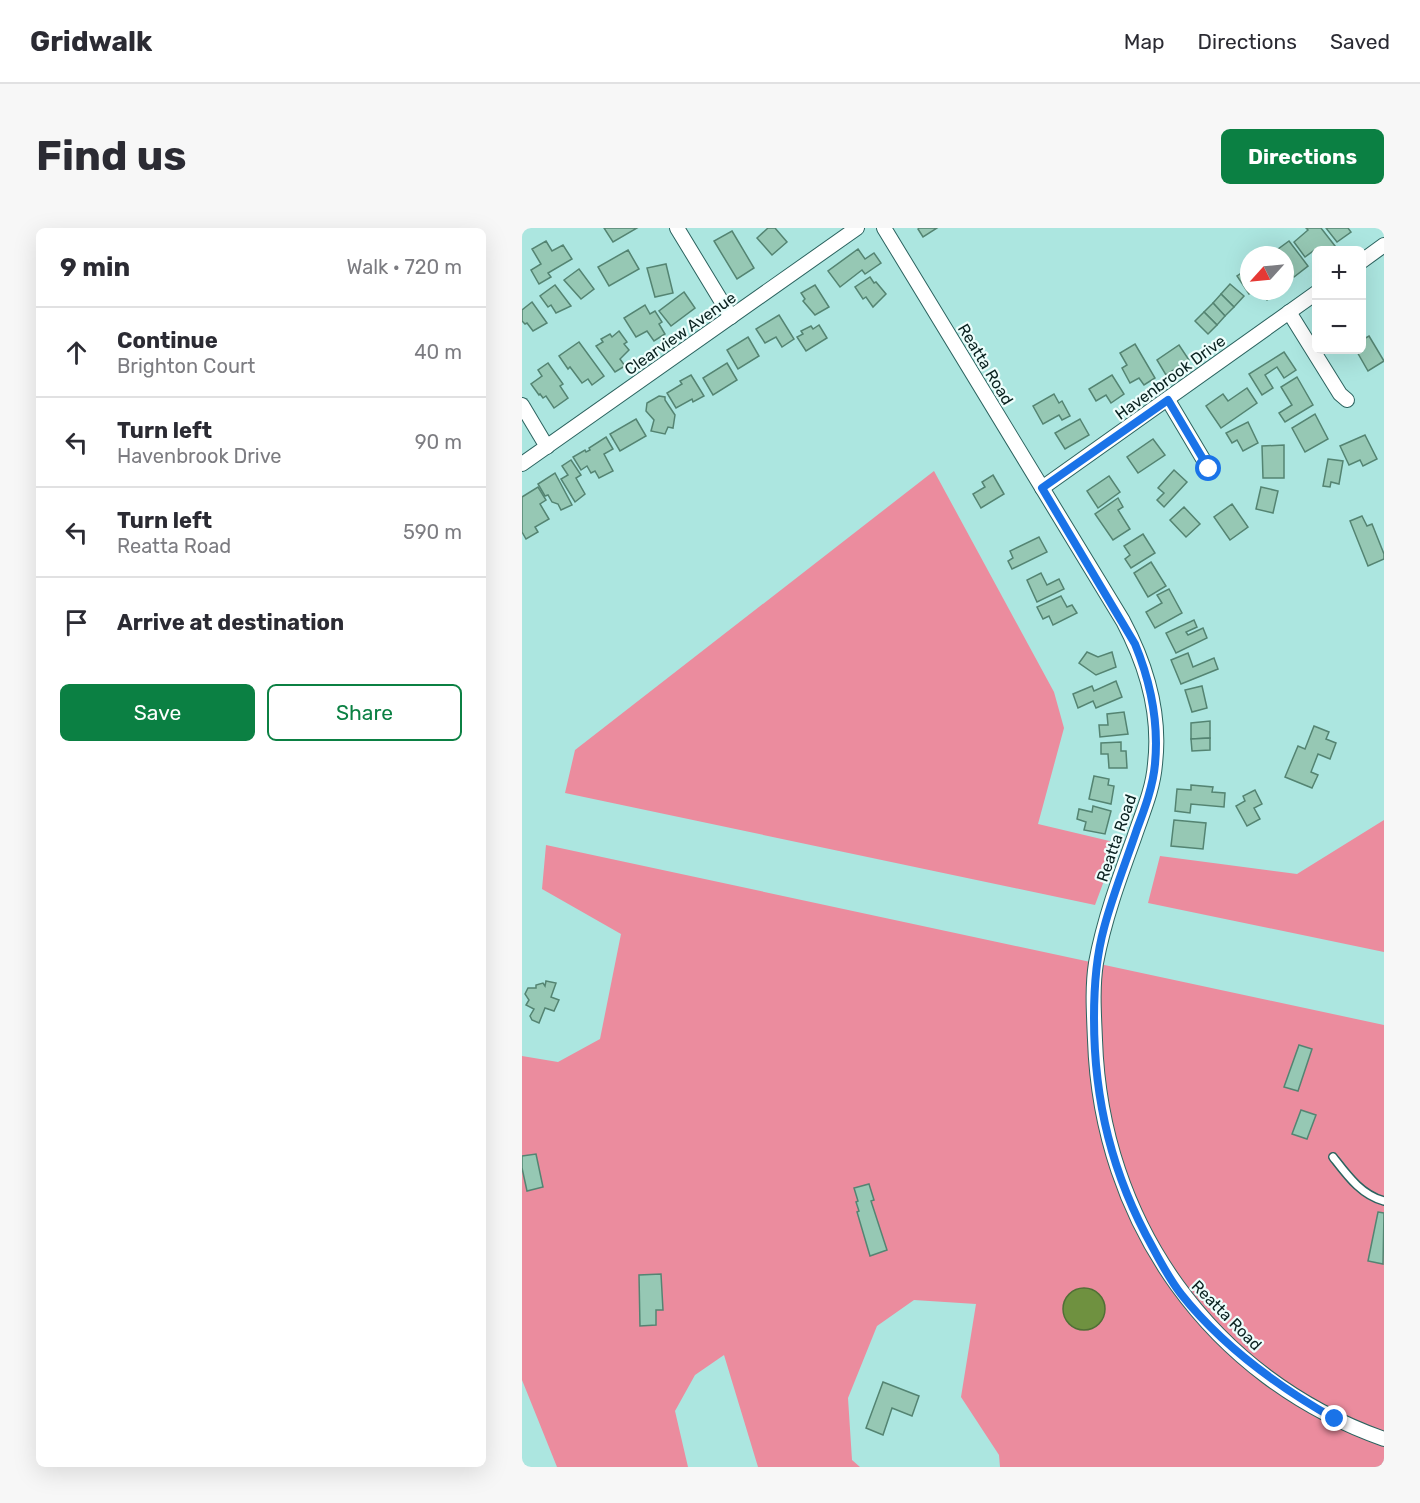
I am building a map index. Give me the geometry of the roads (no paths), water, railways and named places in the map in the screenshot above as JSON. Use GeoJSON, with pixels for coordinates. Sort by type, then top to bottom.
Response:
{"type":"FeatureCollection","features":[{"type":"Feature","properties":{"kind":"street"},"geometry":{"type":"LineString","coordinates":[[677,228],[731,317]]}},
{"type":"Feature","properties":{"kind":"street","name":"Clearview Avenue"},"geometry":{"type":"LineString","coordinates":[[522,464],[857,228]]}},
{"type":"Feature","properties":{"kind":"street","name":"Reatta Road"},"geometry":{"type":"LineString","coordinates":[[884,228],[1135,644],[1146,671],[1153,699],[1155,766],[1148,799],[1113,897],[1096,965],[1094,1026],[1097,1086],[1118,1174],[1136,1217],[1158,1258],[1181,1293],[1211,1327],[1268,1377],[1302,1400],[1335,1419],[1384,1439]]}},
{"type":"Feature","properties":{"kind":"street"},"geometry":{"type":"LineString","coordinates":[[1366,258],[1384,245]]}},
{"type":"Feature","properties":{"kind":"street","name":"Havenbrook Drive"},"geometry":{"type":"LineString","coordinates":[[1042,488],[1312,296]]}},
{"type":"Feature","properties":{"kind":"street"},"geometry":{"type":"LineString","coordinates":[[1289,312],[1340,394],[1347,400]]}},
{"type":"Feature","properties":{"kind":"street"},"geometry":{"type":"LineString","coordinates":[[1168,400],[1209,469]]}},
{"type":"Feature","properties":{"kind":"street"},"geometry":{"type":"LineString","coordinates":[[522,405],[547,447]]}},
{"type":"Feature","properties":{"kind":"lane"},"geometry":{"type":"LineString","coordinates":[[1333,1157],[1363,1191],[1384,1201]]}}]}
